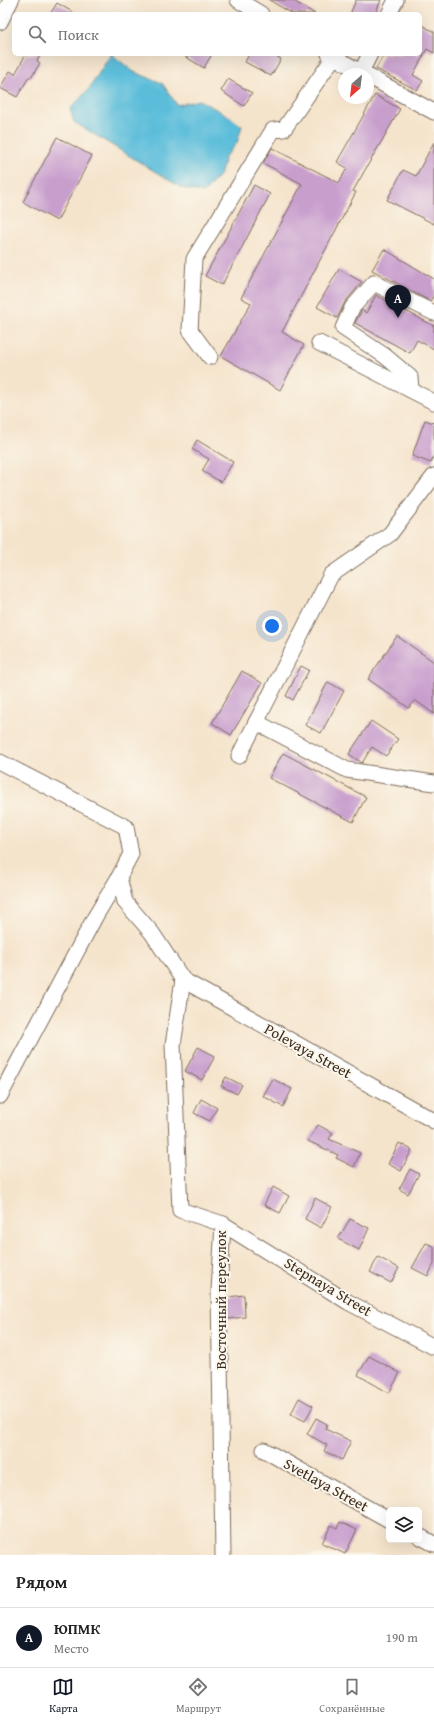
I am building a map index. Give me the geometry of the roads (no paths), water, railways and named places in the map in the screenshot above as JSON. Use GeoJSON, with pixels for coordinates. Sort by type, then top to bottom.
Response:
{"type":"FeatureCollection","features":[{"type":"Feature","properties":{"kind":"street"},"geometry":{"type":"LineString","coordinates":[[0,22],[11,0]]}},
{"type":"Feature","properties":{"kind":"street"},"geometry":{"type":"LineString","coordinates":[[238,0],[258,12]]}},
{"type":"Feature","properties":{"kind":"street"},"geometry":{"type":"LineString","coordinates":[[390,12],[396,0]]}},
{"type":"Feature","properties":{"kind":"street"},"geometry":{"type":"LineString","coordinates":[[210,357],[190,330],[194,259],[273,130],[284,129],[330,56]]}},
{"type":"Feature","properties":{"kind":"street"},"geometry":{"type":"LineString","coordinates":[[333,56],[354,68]]}},
{"type":"Feature","properties":{"kind":"street"},"geometry":{"type":"LineString","coordinates":[[366,68],[369,56]]}},
{"type":"Feature","properties":{"kind":"street"},"geometry":{"type":"LineString","coordinates":[[374,79],[434,112]]}},
{"type":"Feature","properties":{"kind":"street"},"geometry":{"type":"LineString","coordinates":[[411,390],[410,377],[385,356],[343,328],[352,308],[374,283],[433,317]]}},
{"type":"Feature","properties":{"kind":"street"},"geometry":{"type":"LineString","coordinates":[[319,343],[434,402]]}},
{"type":"Feature","properties":{"kind":"street"},"geometry":{"type":"LineString","coordinates":[[239,756],[331,575],[390,534],[434,476]]}},
{"type":"Feature","properties":{"kind":"street"},"geometry":{"type":"LineString","coordinates":[[256,722],[347,770],[434,783]]}},
{"type":"Feature","properties":{"kind":"street"},"geometry":{"type":"LineString","coordinates":[[0,762],[126,827],[131,854],[95,917],[0,1096]]}},
{"type":"Feature","properties":{"kind":"street"},"geometry":{"type":"LineString","coordinates":[[119,877],[125,902],[152,933],[183,980]]}},
{"type":"Feature","properties":{"kind":"street","name":"Polevaya Street"},"geometry":{"type":"LineString","coordinates":[[183,980],[434,1121]]}},
{"type":"Feature","properties":{"kind":"street","name":"Восточный переулок"},"geometry":{"type":"LineString","coordinates":[[183,980],[172,1045],[180,1210],[223,1224],[220,1291],[223,1555]]}},
{"type":"Feature","properties":{"kind":"street","name":"Stepnaya Street"},"geometry":{"type":"LineString","coordinates":[[223,1224],[348,1302],[434,1347]]}},
{"type":"Feature","properties":{"kind":"street","name":"Svetlaya Street"},"geometry":{"type":"LineString","coordinates":[[264,1450],[386,1518]]}},
{"type":"Feature","properties":{"kind":"street"},"geometry":{"type":"LineString","coordinates":[[422,1538],[434,1544]]}},
{"type":"Feature","properties":{"kind":"water"},"geometry":{"type":"Polygon","coordinates":[[[110,56],[114,56],[134,72],[162,83],[177,105],[199,100],[227,115],[242,126],[237,143],[225,157],[221,173],[204,193],[182,188],[74,122],[70,109],[89,89],[110,56]]]}},
{"type":"Feature","properties":{"kind":"place","name":"ЮПМК"},"geometry":{"type":"Point","coordinates":[398,318]}}]}
